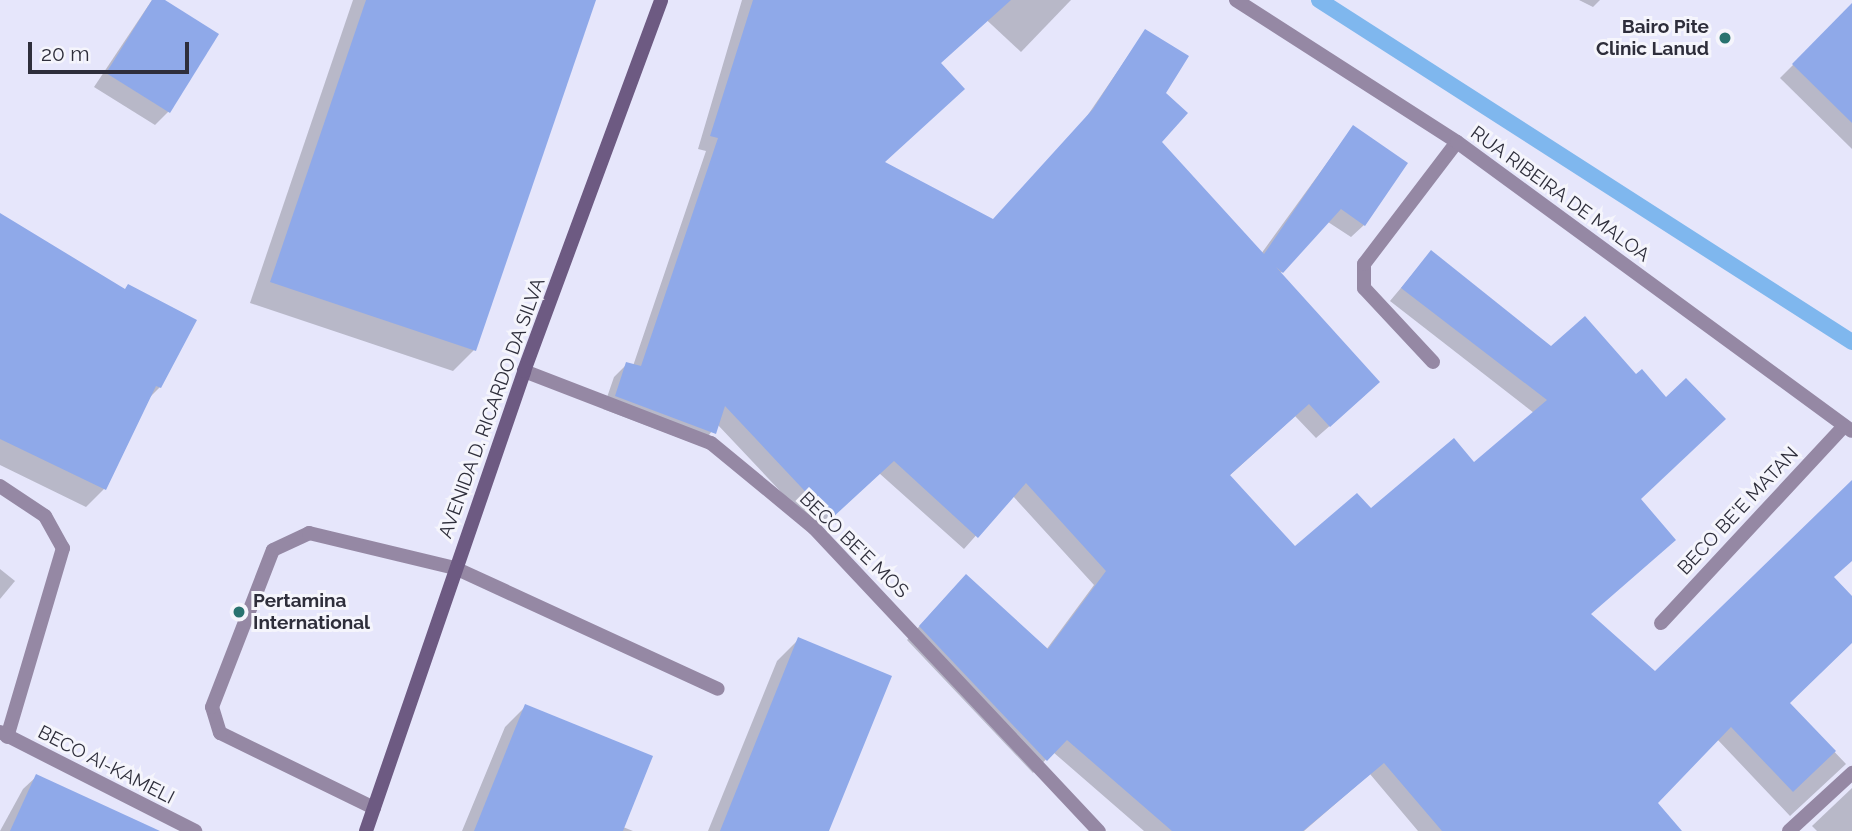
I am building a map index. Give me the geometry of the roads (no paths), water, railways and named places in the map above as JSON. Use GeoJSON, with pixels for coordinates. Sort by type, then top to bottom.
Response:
{"type":"FeatureCollection","features":[{"type":"Feature","properties":{"kind":"main road","name":"AVENIDA D. RICARDO DA SILVA"},"geometry":{"type":"LineString","coordinates":[[366,831],[524,370],[661,0]]}},
{"type":"Feature","properties":{"kind":"street","name":"RUA RIBEIRA DE MALOA"},"geometry":{"type":"LineString","coordinates":[[1236,0],[1457,142],[1848,429]]}},
{"type":"Feature","properties":{"kind":"street"},"geometry":{"type":"LineString","coordinates":[[1433,362],[1364,288],[1364,264],[1457,142]]}},
{"type":"Feature","properties":{"kind":"street","name":"BECO BE'E MOS"},"geometry":{"type":"LineString","coordinates":[[524,370],[710,443],[814,528],[1099,831]]}},
{"type":"Feature","properties":{"kind":"street","name":"BECO BE'E MATAN"},"geometry":{"type":"LineString","coordinates":[[1661,623],[1848,429]]}},
{"type":"Feature","properties":{"kind":"street"},"geometry":{"type":"LineString","coordinates":[[0,486],[45,516],[63,548],[3,734]]}},
{"type":"Feature","properties":{"kind":"street"},"geometry":{"type":"LineString","coordinates":[[374,808],[220,733],[212,707],[273,550],[309,533],[455,568],[718,689]]}},
{"type":"Feature","properties":{"kind":"street","name":"BECO AI-KAMELI"},"geometry":{"type":"LineString","coordinates":[[3,734],[195,831]]}},
{"type":"Feature","properties":{"kind":"street"},"geometry":{"type":"LineString","coordinates":[[1789,831],[1852,773]]}},
{"type":"Feature","properties":{"kind":"waterway"},"geometry":{"type":"LineString","coordinates":[[1319,0],[1852,342]]}},
{"type":"Feature","properties":{"kind":"place","name":"Bairo Pite Clinic Lanud"},"geometry":{"type":"Point","coordinates":[1725,38]}},
{"type":"Feature","properties":{"kind":"place","name":"Pertamina International"},"geometry":{"type":"Point","coordinates":[239,612]}}]}
